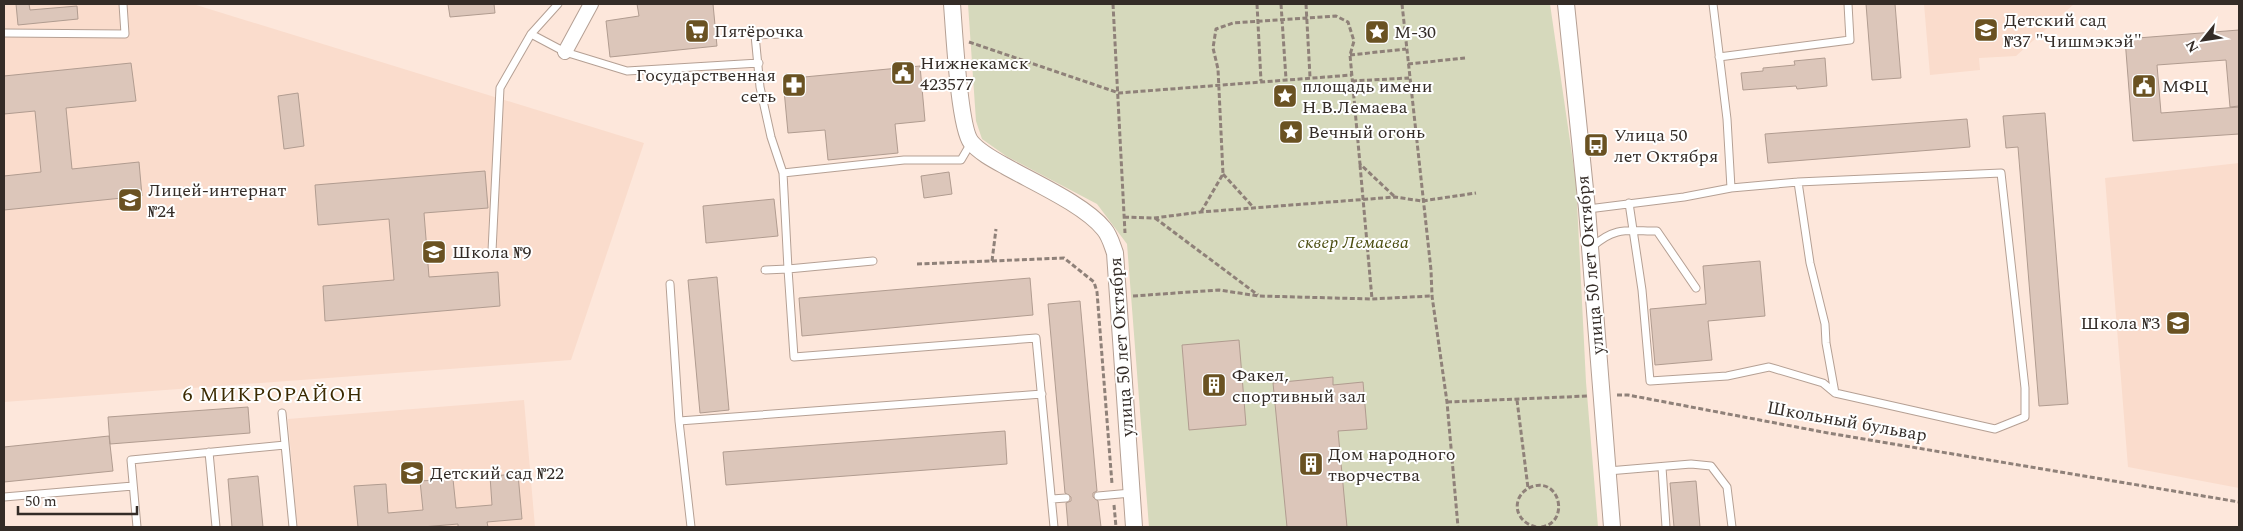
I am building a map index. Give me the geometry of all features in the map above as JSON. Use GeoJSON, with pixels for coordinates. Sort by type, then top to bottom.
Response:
{"type":"FeatureCollection","features":[{"type":"Feature","properties":{"kind":"street"},"geometry":{"type":"LineString","coordinates":[[565,52],[591,4]]}},
{"type":"Feature","properties":{"kind":"street"},"geometry":{"type":"LineString","coordinates":[[952,4],[959,87],[966,132],[971,142]]}},
{"type":"Feature","properties":{"kind":"street","name":"улица 50 лет Октября"},"geometry":{"type":"LineString","coordinates":[[1566,4],[1587,209],[1612,527]]}},
{"type":"Feature","properties":{"kind":"street","name":"улица 50 лет Октября"},"geometry":{"type":"LineString","coordinates":[[971,142],[996,161],[1074,205],[1104,229],[1115,253],[1120,297],[1134,527]]}},
{"type":"Feature","properties":{"kind":"lane"},"geometry":{"type":"LineString","coordinates":[[4,33],[125,34],[123,4]]}},
{"type":"Feature","properties":{"kind":"lane"},"geometry":{"type":"LineString","coordinates":[[492,251],[500,88],[531,34],[558,4]]}},
{"type":"Feature","properties":{"kind":"lane"},"geometry":{"type":"LineString","coordinates":[[1713,4],[1727,119],[1731,188]]}},
{"type":"Feature","properties":{"kind":"lane"},"geometry":{"type":"LineString","coordinates":[[1719,57],[1850,40],[1848,4]]}},
{"type":"Feature","properties":{"kind":"lane"},"geometry":{"type":"LineString","coordinates":[[531,34],[565,52],[627,71],[759,63]]}},
{"type":"Feature","properties":{"kind":"lane"},"geometry":{"type":"LineString","coordinates":[[783,34],[755,35],[760,88],[771,137],[782,173],[794,357],[1036,338],[1054,527]]}},
{"type":"Feature","properties":{"kind":"lane"},"geometry":{"type":"LineString","coordinates":[[782,173],[904,160],[961,160],[971,142]]}},
{"type":"Feature","properties":{"kind":"lane"},"geometry":{"type":"LineString","coordinates":[[1587,209],[1629,203],[1684,197],[1731,188],[1798,182],[2001,173],[2025,388],[2024,417],[1995,429],[1835,393],[1823,383],[1769,367],[1727,376],[1650,381],[1642,290],[1629,203]]}},
{"type":"Feature","properties":{"kind":"lane"},"geometry":{"type":"LineString","coordinates":[[1798,182],[1810,263],[1825,324],[1826,343],[1835,393]]}},
{"type":"Feature","properties":{"kind":"lane"},"geometry":{"type":"LineString","coordinates":[[1590,248],[1604,235],[1619,231],[1657,231],[1696,288]]}},
{"type":"Feature","properties":{"kind":"lane"},"geometry":{"type":"LineString","coordinates":[[765,270],[873,261]]}},
{"type":"Feature","properties":{"kind":"lane"},"geometry":{"type":"LineString","coordinates":[[670,284],[679,421],[691,527]]}},
{"type":"Feature","properties":{"kind":"lane"},"geometry":{"type":"LineString","coordinates":[[679,421],[1042,394]]}},
{"type":"Feature","properties":{"kind":"lane"},"geometry":{"type":"LineString","coordinates":[[282,413],[293,527]]}},
{"type":"Feature","properties":{"kind":"lane"},"geometry":{"type":"LineString","coordinates":[[136,527],[131,460],[286,446]]}},
{"type":"Feature","properties":{"kind":"lane"},"geometry":{"type":"LineString","coordinates":[[209,452],[216,527]]}},
{"type":"Feature","properties":{"kind":"lane"},"geometry":{"type":"LineString","coordinates":[[1608,471],[1692,464],[1711,466],[1727,487],[1732,527]]}},
{"type":"Feature","properties":{"kind":"lane"},"geometry":{"type":"LineString","coordinates":[[1662,467],[1666,527]]}},
{"type":"Feature","properties":{"kind":"lane"},"geometry":{"type":"LineString","coordinates":[[4,497],[133,486]]}},
{"type":"Feature","properties":{"kind":"lane"},"geometry":{"type":"LineString","coordinates":[[1098,496],[1131,493]]}},
{"type":"Feature","properties":{"kind":"lane"},"geometry":{"type":"LineString","coordinates":[[1052,500],[1066,498]]}},
{"type":"Feature","properties":{"kind":"path"},"geometry":{"type":"LineString","coordinates":[[1113,4],[1125,237]]}},
{"type":"Feature","properties":{"kind":"path"},"geometry":{"type":"LineString","coordinates":[[1257,4],[1261,81]]}},
{"type":"Feature","properties":{"kind":"path"},"geometry":{"type":"LineString","coordinates":[[1281,4],[1286,79]]}},
{"type":"Feature","properties":{"kind":"path"},"geometry":{"type":"LineString","coordinates":[[1306,4],[1310,77]]}},
{"type":"Feature","properties":{"kind":"path"},"geometry":{"type":"LineString","coordinates":[[1402,4],[1431,270],[1432,296],[1447,402],[1458,527]]}},
{"type":"Feature","properties":{"kind":"path"},"geometry":{"type":"LineString","coordinates":[[1200,212],[1224,174],[1217,85],[1218,69],[1213,48],[1216,29],[1233,23],[1336,16],[1348,22],[1354,41],[1350,55],[1372,299]]}},
{"type":"Feature","properties":{"kind":"path"},"geometry":{"type":"LineString","coordinates":[[966,41],[1119,93],[1352,75]]}},
{"type":"Feature","properties":{"kind":"path"},"geometry":{"type":"LineString","coordinates":[[1350,55],[1406,49]]}},
{"type":"Feature","properties":{"kind":"path"},"geometry":{"type":"LineString","coordinates":[[1408,64],[1465,58]]}},
{"type":"Feature","properties":{"kind":"path"},"geometry":{"type":"LineString","coordinates":[[1352,81],[1409,78]]}},
{"type":"Feature","properties":{"kind":"path"},"geometry":{"type":"LineString","coordinates":[[1360,164],[1395,197]]}},
{"type":"Feature","properties":{"kind":"path"},"geometry":{"type":"LineString","coordinates":[[1224,174],[1255,208]]}},
{"type":"Feature","properties":{"kind":"path"},"geometry":{"type":"LineString","coordinates":[[1124,217],[1154,218],[1200,212],[1395,197],[1422,201],[1476,193]]}},
{"type":"Feature","properties":{"kind":"path"},"geometry":{"type":"LineString","coordinates":[[1154,218],[1259,296]]}},
{"type":"Feature","properties":{"kind":"path"},"geometry":{"type":"LineString","coordinates":[[992,261],[996,229]]}},
{"type":"Feature","properties":{"kind":"path"},"geometry":{"type":"LineString","coordinates":[[917,264],[1064,258],[1094,282],[1097,297],[1113,489]]}},
{"type":"Feature","properties":{"kind":"path"},"geometry":{"type":"LineString","coordinates":[[1097,297],[1219,290],[1259,296],[1372,299],[1432,296]]}},
{"type":"Feature","properties":{"kind":"path","name":"Школьный бульвар"},"geometry":{"type":"LineString","coordinates":[[1447,402],[1628,395],[1828,433],[2239,502]]}},
{"type":"Feature","properties":{"kind":"path"},"geometry":{"type":"LineString","coordinates":[[1517,400],[1528,488]]}},
{"type":"Feature","properties":{"kind":"path"},"geometry":{"type":"LineString","coordinates":[[1542,486],[1554,492],[1558,498],[1559,513],[1550,524],[1538,527],[1525,522],[1518,511],[1519,498],[1528,488],[1542,486]]}},
{"type":"Feature","properties":{"kind":"path"},"geometry":{"type":"LineString","coordinates":[[1114,498],[1116,527]]}},
{"type":"Feature","properties":{"kind":"shaded area"},"geometry":{"type":"Polygon","coordinates":[[[4,4],[193,4],[644,143],[571,360],[4,402],[4,4]]]}},
{"type":"Feature","properties":{"kind":"shaded area","name":"Детский сад №37 \"Чишмэкэй\""},"geometry":{"type":"Polygon","coordinates":[[[1924,4],[2074,4],[2016,56],[1979,58],[1980,70],[1930,75],[1924,4]]]}},
{"type":"Feature","properties":{"kind":"shaded area","name":"Школа №3"},"geometry":{"type":"Polygon","coordinates":[[[2239,163],[2239,488],[2128,467],[2105,178],[2239,163]]]}},
{"type":"Feature","properties":{"kind":"shaded area","name":"Детский сад №22"},"geometry":{"type":"Polygon","coordinates":[[[524,400],[535,527],[297,527],[288,419],[524,400]]]}},
{"type":"Feature","properties":{"kind":"green space","name":"сквер Лемаева"},"geometry":{"type":"Polygon","coordinates":[[[968,4],[1550,4],[1576,182],[1586,382],[1598,527],[1149,527],[1127,244],[1097,204],[1006,156],[982,139],[976,121],[968,4]]]}},
{"type":"Feature","properties":{"kind":"building"},"geometry":{"type":"Polygon","coordinates":[[[16,4],[29,4],[30,10],[77,6],[78,19],[18,25],[16,4]]]}},
{"type":"Feature","properties":{"kind":"building"},"geometry":{"type":"Polygon","coordinates":[[[448,4],[494,4],[495,13],[450,17],[448,4]]]}},
{"type":"Feature","properties":{"kind":"building"},"geometry":{"type":"Polygon","coordinates":[[[637,4],[713,4],[717,46],[610,57],[606,21],[639,16],[637,4]]]}},
{"type":"Feature","properties":{"kind":"building"},"geometry":{"type":"Polygon","coordinates":[[[1866,4],[1895,4],[1901,78],[1872,80],[1866,4]]]}},
{"type":"Feature","properties":{"kind":"building","name":"МФЦ"},"geometry":{"type":"Polygon","coordinates":[[[2239,30],[2239,106],[2230,107],[2226,60],[2157,65],[2161,113],[2239,107],[2239,134],[2133,141],[2125,39],[2239,30]]]}},
{"type":"Feature","properties":{"kind":"building"},"geometry":{"type":"Polygon","coordinates":[[[1825,58],[1827,86],[1797,89],[1796,86],[1743,90],[1741,73],[1763,71],[1763,68],[1795,65],[1794,61],[1825,58]]]}},
{"type":"Feature","properties":{"kind":"building"},"geometry":{"type":"Polygon","coordinates":[[[131,63],[136,101],[66,108],[72,169],[139,162],[142,196],[4,210],[4,176],[41,172],[35,111],[4,114],[4,76],[131,63]]]}},
{"type":"Feature","properties":{"kind":"building"},"geometry":{"type":"Polygon","coordinates":[[[920,66],[925,121],[895,124],[898,153],[828,160],[825,130],[788,133],[783,79],[920,66]]]}},
{"type":"Feature","properties":{"kind":"building"},"geometry":{"type":"Polygon","coordinates":[[[298,93],[304,146],[284,149],[278,96],[298,93]]]}},
{"type":"Feature","properties":{"kind":"building"},"geometry":{"type":"Polygon","coordinates":[[[2045,113],[2068,404],[2039,406],[2018,147],[2006,148],[2003,116],[2045,113]]]}},
{"type":"Feature","properties":{"kind":"building"},"geometry":{"type":"Polygon","coordinates":[[[1967,119],[1970,147],[1768,163],[1765,134],[1967,119]]]}},
{"type":"Feature","properties":{"kind":"building"},"geometry":{"type":"Polygon","coordinates":[[[485,171],[488,208],[424,213],[429,277],[498,272],[500,306],[325,321],[323,286],[394,280],[389,219],[318,225],[315,185],[485,171]]]}},
{"type":"Feature","properties":{"kind":"building"},"geometry":{"type":"Polygon","coordinates":[[[949,172],[952,194],[924,198],[921,176],[949,172]]]}},
{"type":"Feature","properties":{"kind":"building"},"geometry":{"type":"Polygon","coordinates":[[[774,199],[778,236],[706,243],[703,206],[774,199]]]}},
{"type":"Feature","properties":{"kind":"building"},"geometry":{"type":"Polygon","coordinates":[[[1760,261],[1765,316],[1708,321],[1712,360],[1655,365],[1650,309],[1706,304],[1703,266],[1760,261]]]}},
{"type":"Feature","properties":{"kind":"building"},"geometry":{"type":"Polygon","coordinates":[[[717,277],[729,410],[700,413],[688,280],[717,277]]]}},
{"type":"Feature","properties":{"kind":"building"},"geometry":{"type":"Polygon","coordinates":[[[1030,278],[1033,315],[802,336],[799,298],[1030,278]]]}},
{"type":"Feature","properties":{"kind":"building"},"geometry":{"type":"Polygon","coordinates":[[[1080,301],[1097,491],[1093,493],[1093,497],[1098,501],[1101,527],[1068,527],[1066,503],[1071,501],[1071,497],[1065,493],[1048,304],[1080,301]]]}},
{"type":"Feature","properties":{"kind":"building","name":"Факел, спортивный зал"},"geometry":{"type":"Polygon","coordinates":[[[1239,340],[1246,425],[1189,430],[1182,345],[1239,340]]]}},
{"type":"Feature","properties":{"kind":"building","name":"Дом народного творчества"},"geometry":{"type":"Polygon","coordinates":[[[1333,377],[1333,385],[1363,382],[1367,429],[1338,431],[1347,527],[1287,527],[1273,383],[1333,377]]]}},
{"type":"Feature","properties":{"kind":"building"},"geometry":{"type":"Polygon","coordinates":[[[248,407],[250,433],[110,444],[108,417],[248,407]]]}},
{"type":"Feature","properties":{"kind":"building"},"geometry":{"type":"Polygon","coordinates":[[[1005,431],[1007,464],[726,485],[723,452],[1005,431]]]}},
{"type":"Feature","properties":{"kind":"building"},"geometry":{"type":"Polygon","coordinates":[[[109,436],[113,471],[4,482],[4,447],[109,436]]]}},
{"type":"Feature","properties":{"kind":"building"},"geometry":{"type":"Polygon","coordinates":[[[518,474],[522,519],[487,522],[488,527],[458,527],[458,524],[422,527],[358,527],[354,486],[386,484],[388,513],[423,510],[420,481],[453,479],[456,508],[492,505],[490,476],[518,474]]]}},
{"type":"Feature","properties":{"kind":"building"},"geometry":{"type":"Polygon","coordinates":[[[258,476],[263,527],[232,527],[228,479],[258,476]]]}},
{"type":"Feature","properties":{"kind":"building"},"geometry":{"type":"Polygon","coordinates":[[[1696,481],[1700,527],[1674,527],[1670,483],[1696,481]]]}},
{"type":"Feature","properties":{"kind":"place","name":"Детский сад №37 \"Чишмэкэй\""},"geometry":{"type":"Point","coordinates":[1986,30]}},
{"type":"Feature","properties":{"kind":"place","name":"Пятёрочка"},"geometry":{"type":"Point","coordinates":[697,31]}},
{"type":"Feature","properties":{"kind":"place","name":"М-30"},"geometry":{"type":"Point","coordinates":[1377,32]}},
{"type":"Feature","properties":{"kind":"place","name":"Нижнекамск 423577"},"geometry":{"type":"Point","coordinates":[903,73]}},
{"type":"Feature","properties":{"kind":"place","name":"Государственная сеть"},"geometry":{"type":"Point","coordinates":[794,85]}},
{"type":"Feature","properties":{"kind":"place","name":"МФЦ"},"geometry":{"type":"Point","coordinates":[2144,86]}},
{"type":"Feature","properties":{"kind":"place","name":"площадь имени Н.В.Лемаева"},"geometry":{"type":"Point","coordinates":[1285,96]}},
{"type":"Feature","properties":{"kind":"place","name":"Вечный огонь"},"geometry":{"type":"Point","coordinates":[1291,132]}},
{"type":"Feature","properties":{"kind":"place","name":"Улица 50 лет Октября"},"geometry":{"type":"Point","coordinates":[1596,145]}},
{"type":"Feature","properties":{"kind":"place","name":"Лицей-интернат №24"},"geometry":{"type":"Point","coordinates":[130,200]}},
{"type":"Feature","properties":{"kind":"place","name":"Школа №9"},"geometry":{"type":"Point","coordinates":[434,252]}},
{"type":"Feature","properties":{"kind":"place","name":"Школа №3"},"geometry":{"type":"Point","coordinates":[2178,323]}},
{"type":"Feature","properties":{"kind":"place","name":"Факел, спортивный зал"},"geometry":{"type":"Point","coordinates":[1214,385]}},
{"type":"Feature","properties":{"kind":"place","name":"Дом народного творчества"},"geometry":{"type":"Point","coordinates":[1311,464]}},
{"type":"Feature","properties":{"kind":"place","name":"Детский сад №22"},"geometry":{"type":"Point","coordinates":[412,473]}},
{"type":"Feature","properties":{"kind":"district","name":"6 МИКРОРАЙОН"},"geometry":{"type":"Point","coordinates":[273,394]}}]}
